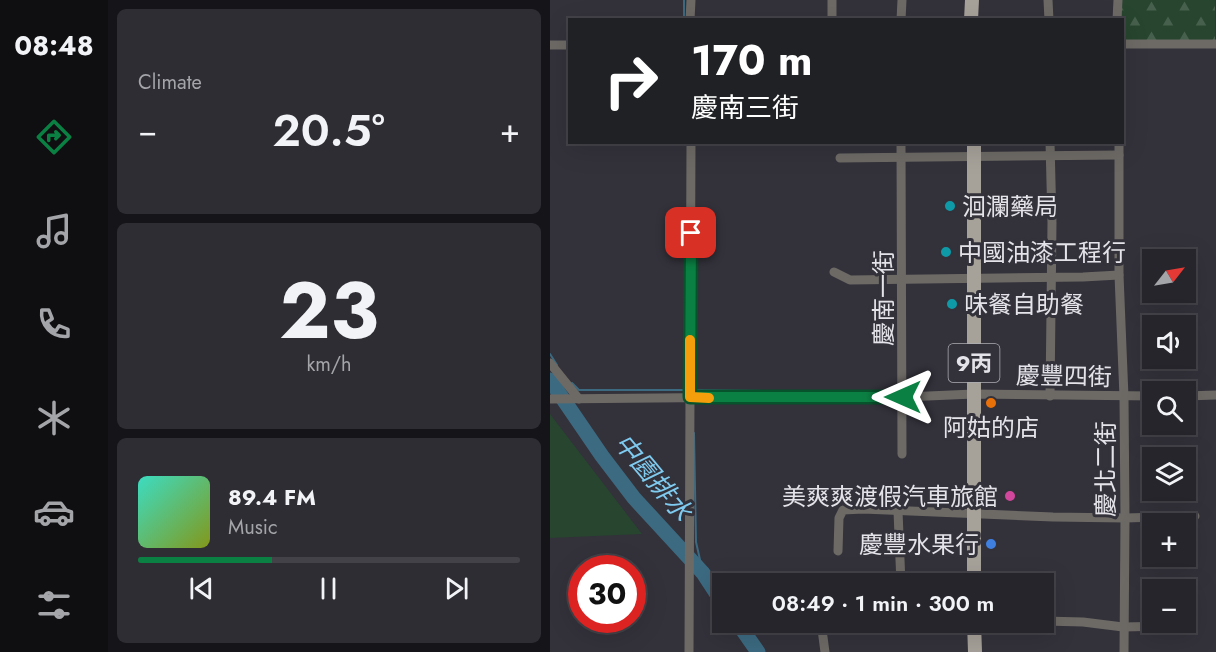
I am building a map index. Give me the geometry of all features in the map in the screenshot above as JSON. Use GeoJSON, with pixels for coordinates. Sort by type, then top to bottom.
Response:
{"type":"FeatureCollection","features":[{"type":"Feature","properties":{"kind":"main road"},"geometry":{"type":"LineString","coordinates":[[972,0],[972,18]]}},
{"type":"Feature","properties":{"kind":"main road","name":"9丙"},"geometry":{"type":"LineString","coordinates":[[974,144],[974,573]]}},
{"type":"Feature","properties":{"kind":"main road"},"geometry":{"type":"LineString","coordinates":[[974,633],[975,652]]}},
{"type":"Feature","properties":{"kind":"street"},"geometry":{"type":"LineString","coordinates":[[690,18],[691,0]]}},
{"type":"Feature","properties":{"kind":"street"},"geometry":{"type":"LineString","coordinates":[[832,0],[832,18]]}},
{"type":"Feature","properties":{"kind":"street"},"geometry":{"type":"LineString","coordinates":[[901,18],[902,0]]}},
{"type":"Feature","properties":{"kind":"street"},"geometry":{"type":"LineString","coordinates":[[1048,0],[1049,18]]}},
{"type":"Feature","properties":{"kind":"street"},"geometry":{"type":"LineString","coordinates":[[1117,18],[1118,0]]}},
{"type":"Feature","properties":{"kind":"street"},"geometry":{"type":"LineString","coordinates":[[1124,45],[1216,44]]}},
{"type":"Feature","properties":{"kind":"street"},"geometry":{"type":"LineString","coordinates":[[550,45],[568,45]]}},
{"type":"Feature","properties":{"kind":"street"},"geometry":{"type":"LineString","coordinates":[[689,652],[691,144]]}},
{"type":"Feature","properties":{"kind":"street","name":"慶南一街"},"geometry":{"type":"LineString","coordinates":[[901,144],[902,454]]}},
{"type":"Feature","properties":{"kind":"street"},"geometry":{"type":"LineString","coordinates":[[1051,144],[1051,396]]}},
{"type":"Feature","properties":{"kind":"street","name":"慶北二街"},"geometry":{"type":"LineString","coordinates":[[1119,144],[1119,275],[1124,397],[1124,652]]}},
{"type":"Feature","properties":{"kind":"street"},"geometry":{"type":"LineString","coordinates":[[840,158],[1119,155]]}},
{"type":"Feature","properties":{"kind":"street"},"geometry":{"type":"LineString","coordinates":[[834,272],[850,280],[1119,275]]}},
{"type":"Feature","properties":{"kind":"street"},"geometry":{"type":"LineString","coordinates":[[550,363],[579,399]]}},
{"type":"Feature","properties":{"kind":"street","name":"慶豐四街"},"geometry":{"type":"LineString","coordinates":[[554,399],[903,397],[974,394],[1142,396]]}},
{"type":"Feature","properties":{"kind":"street"},"geometry":{"type":"LineString","coordinates":[[1196,396],[1216,395]]}},
{"type":"Feature","properties":{"kind":"street"},"geometry":{"type":"LineString","coordinates":[[838,551],[839,518],[843,510],[1142,518]]}},
{"type":"Feature","properties":{"kind":"street"},"geometry":{"type":"LineString","coordinates":[[898,511],[901,573]]}},
{"type":"Feature","properties":{"kind":"street"},"geometry":{"type":"LineString","coordinates":[[1054,621],[1142,627]]}},
{"type":"Feature","properties":{"kind":"street"},"geometry":{"type":"LineString","coordinates":[[822,633],[825,652]]}},
{"type":"Feature","properties":{"kind":"green space"},"geometry":{"type":"Polygon","coordinates":[[[1121,0],[1215,0],[1215,41],[1124,42],[1124,18],[1122,18],[1121,0]]]}},
{"type":"Feature","properties":{"kind":"green space"},"geometry":{"type":"Polygon","coordinates":[[[550,414],[642,534],[550,538],[550,414]]]}},
{"type":"Feature","properties":{"kind":"waterway"},"geometry":{"type":"LineString","coordinates":[[684,0],[684,18]]}},
{"type":"Feature","properties":{"kind":"waterway"},"geometry":{"type":"LineString","coordinates":[[550,354],[557,365]]}},
{"type":"Feature","properties":{"kind":"waterway","name":"中園排水"},"geometry":{"type":"LineString","coordinates":[[550,380],[634,498],[703,573],[712,587]]}},
{"type":"Feature","properties":{"kind":"waterway"},"geometry":{"type":"LineString","coordinates":[[572,383],[579,390],[686,390]]}},
{"type":"Feature","properties":{"kind":"waterway"},"geometry":{"type":"LineString","coordinates":[[692,390],[821,392]]}},
{"type":"Feature","properties":{"kind":"waterway"},"geometry":{"type":"LineString","coordinates":[[694,433],[696,542],[703,573]]}},
{"type":"Feature","properties":{"kind":"waterway","name":"中園排水"},"geometry":{"type":"LineString","coordinates":[[745,633],[758,652]]}},
{"type":"Feature","properties":{"kind":"waterway"},"geometry":{"type":"LineString","coordinates":[[744,634],[749,633]]}},
{"type":"Feature","properties":{"kind":"slow traffic"},"geometry":{"type":"LineString","coordinates":[[690,340],[690,397],[709,398]]}},
{"type":"Feature","properties":{"kind":"place","name":"洄瀾藥局"},"geometry":{"type":"Point","coordinates":[950,206]}},
{"type":"Feature","properties":{"kind":"place","name":"中國油漆工程行"},"geometry":{"type":"Point","coordinates":[946,252]}},
{"type":"Feature","properties":{"kind":"place","name":"味餐自助餐"},"geometry":{"type":"Point","coordinates":[952,304]}},
{"type":"Feature","properties":{"kind":"place","name":"阿姑的店"},"geometry":{"type":"Point","coordinates":[991,403]}},
{"type":"Feature","properties":{"kind":"place","name":"美爽爽渡假汽車旅館"},"geometry":{"type":"Point","coordinates":[1010,496]}},
{"type":"Feature","properties":{"kind":"place","name":"慶豐水果行"},"geometry":{"type":"Point","coordinates":[991,544]}},
{"type":"Feature","properties":{"kind":"route"},"geometry":{"type":"LineString","coordinates":[[691,233],[690,397],[903,397]]}}]}
